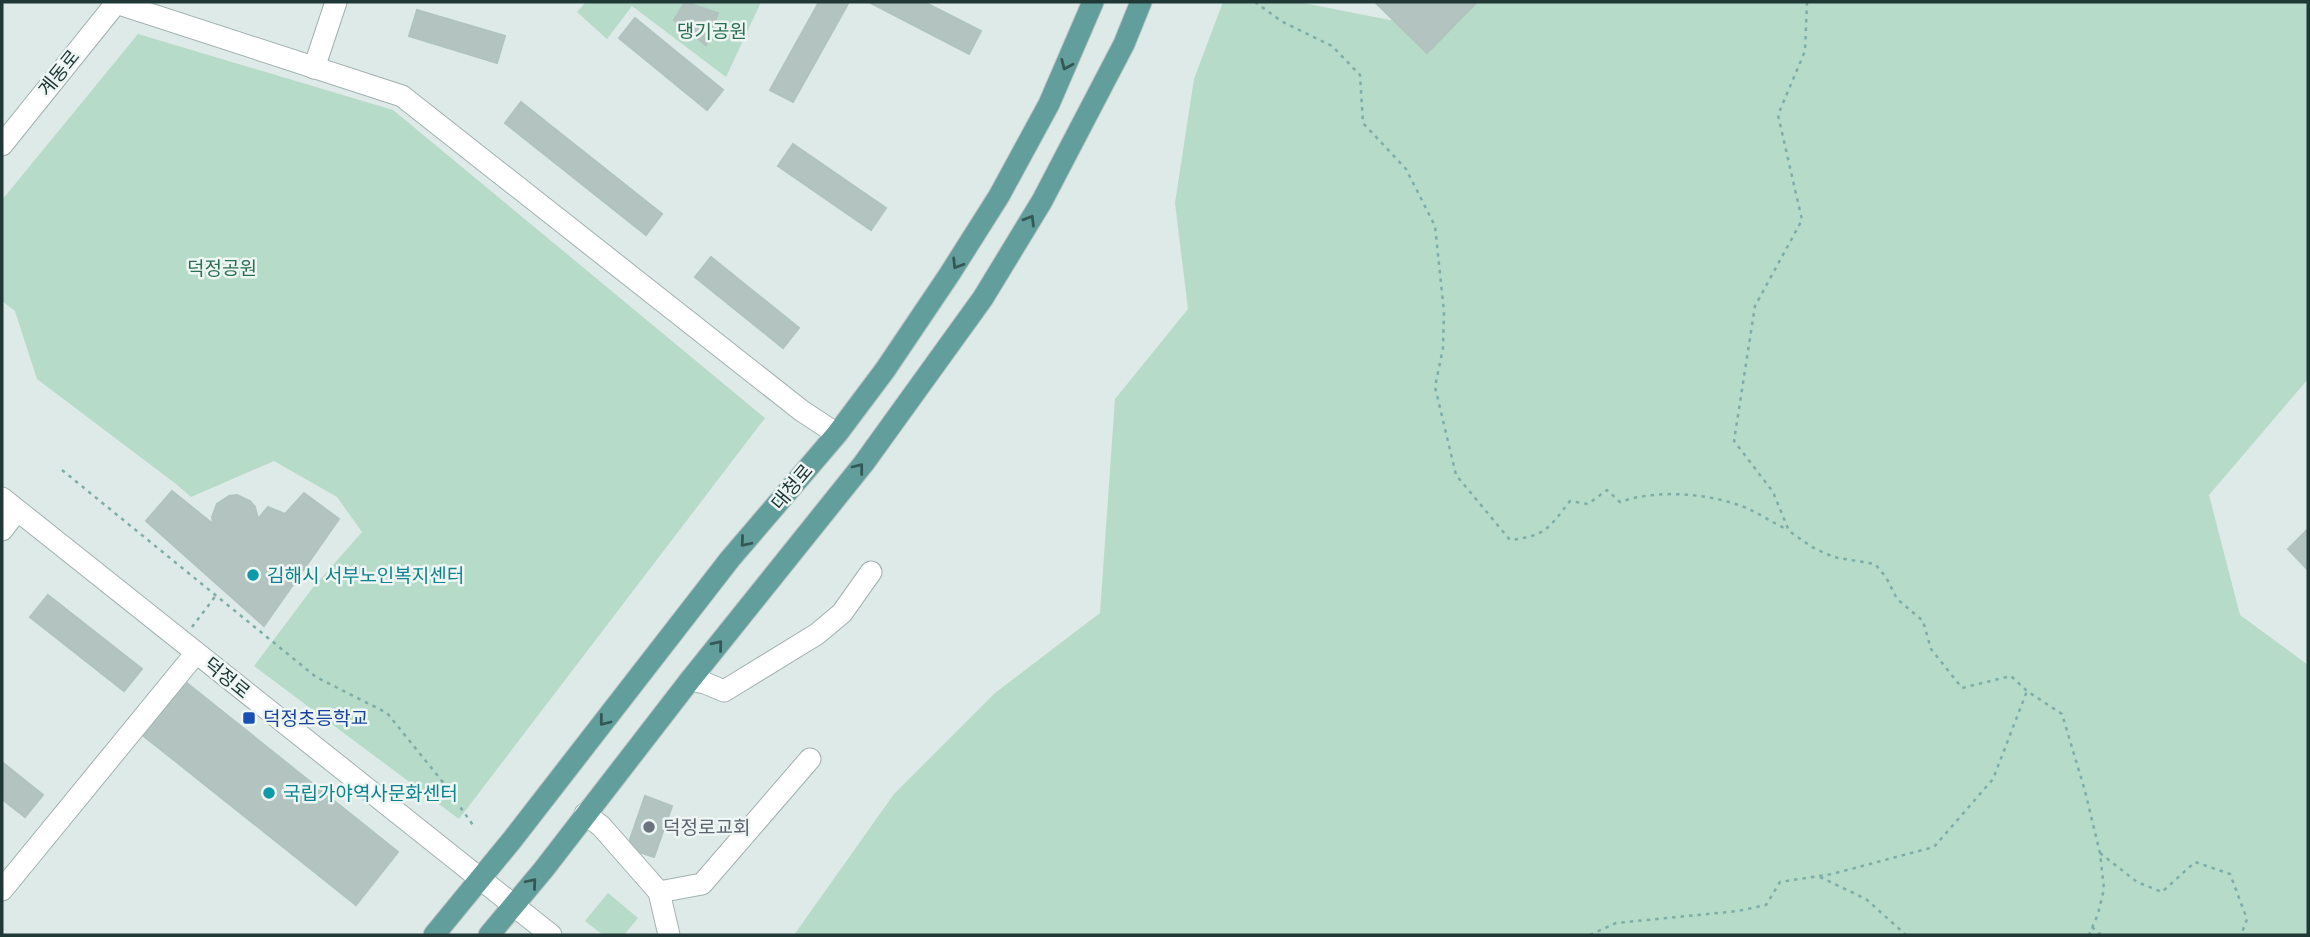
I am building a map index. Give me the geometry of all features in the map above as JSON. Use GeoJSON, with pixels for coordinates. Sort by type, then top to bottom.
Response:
{"type":"FeatureCollection","features":[{"type":"Feature","properties":{"kind":"main road","name":"대청로"},"geometry":{"type":"LineString","coordinates":[[434,935],[730,559],[837,434],[921,317],[999,196],[1049,104],[1093,2]]}},
{"type":"Feature","properties":{"kind":"main road","name":"대청로"},"geometry":{"type":"LineString","coordinates":[[489,935],[864,463],[983,298],[1042,201],[1124,44],[1141,2]]}},
{"type":"Feature","properties":{"kind":"street"},"geometry":{"type":"LineString","coordinates":[[314,68],[336,2]]}},
{"type":"Feature","properties":{"kind":"street"},"geometry":{"type":"LineString","coordinates":[[116,3],[402,96],[802,411],[837,434]]}},
{"type":"Feature","properties":{"kind":"street","name":"계동로"},"geometry":{"type":"LineString","coordinates":[[2,145],[116,3]]}},
{"type":"Feature","properties":{"kind":"street"},"geometry":{"type":"LineString","coordinates":[[2,530],[9,504]]}},
{"type":"Feature","properties":{"kind":"street","name":"덕정로"},"geometry":{"type":"LineString","coordinates":[[9,504],[551,935]]}},
{"type":"Feature","properties":{"kind":"street"},"geometry":{"type":"LineString","coordinates":[[690,680],[724,691],[817,634],[842,613],[870,572]]}},
{"type":"Feature","properties":{"kind":"street"},"geometry":{"type":"LineString","coordinates":[[2,890],[189,647]]}},
{"type":"Feature","properties":{"kind":"street"},"geometry":{"type":"LineString","coordinates":[[659,892],[702,884],[810,759]]}},
{"type":"Feature","properties":{"kind":"street"},"geometry":{"type":"LineString","coordinates":[[585,814],[601,826],[659,892],[669,935]]}},
{"type":"Feature","properties":{"kind":"path"},"geometry":{"type":"LineString","coordinates":[[1255,2],[1281,21],[1332,46],[1360,75],[1363,123],[1406,169],[1435,226],[1444,312],[1443,348],[1435,387],[1456,475],[1510,540],[1528,538],[1548,530],[1570,501],[1588,504],[1607,490],[1620,502],[1640,495],[1691,496],[1744,507],[1833,557],[1875,564],[1886,577],[1897,599],[1923,621],[1931,649],[1962,688],[2011,676],[2027,691],[2062,714],[2100,853],[2104,889],[2089,935]]}},
{"type":"Feature","properties":{"kind":"path"},"geometry":{"type":"LineString","coordinates":[[1789,531],[1773,492],[1734,441],[1755,306],[1802,220],[1778,115],[1805,51],[1807,2]]}},
{"type":"Feature","properties":{"kind":"path"},"geometry":{"type":"LineString","coordinates":[[62,470],[316,677],[387,713],[442,781],[474,828]]}},
{"type":"Feature","properties":{"kind":"path"},"geometry":{"type":"LineString","coordinates":[[189,647],[217,594]]}},
{"type":"Feature","properties":{"kind":"path"},"geometry":{"type":"LineString","coordinates":[[1590,935],[1616,923],[1738,911],[1766,905],[1780,882],[1818,876],[1934,847],[1993,779],[2027,691]]}},
{"type":"Feature","properties":{"kind":"path"},"geometry":{"type":"LineString","coordinates":[[2100,853],[2137,882],[2162,892],[2195,862],[2230,874],[2247,919],[2241,935]]}},
{"type":"Feature","properties":{"kind":"path"},"geometry":{"type":"LineString","coordinates":[[1818,876],[1866,899],[1906,935]]}},
{"type":"Feature","properties":{"kind":"path"},"geometry":{"type":"LineString","coordinates":[[2092,927],[2101,935]]}},
{"type":"Feature","properties":{"kind":"green space","name":"댕기공원"},"geometry":{"type":"Polygon","coordinates":[[[586,2],[761,2],[726,77],[632,6],[607,39],[577,12],[586,2]]]}},
{"type":"Feature","properties":{"kind":"green space"},"geometry":{"type":"Polygon","coordinates":[[[1223,2],[1298,2],[1446,31],[1472,2],[2308,3],[2308,379],[2209,495],[2240,615],[2308,665],[2308,935],[794,935],[894,794],[995,693],[1100,613],[1115,399],[1188,309],[1175,203],[1194,79],[1223,2]]]}},
{"type":"Feature","properties":{"kind":"green space","name":"덕정공원"},"geometry":{"type":"Polygon","coordinates":[[[138,34],[393,110],[765,418],[459,819],[254,666],[311,590],[362,532],[337,497],[274,461],[191,497],[37,379],[15,311],[2,301],[2,200],[138,34]]]}},
{"type":"Feature","properties":{"kind":"green space"},"geometry":{"type":"Polygon","coordinates":[[[608,893],[638,918],[624,935],[603,935],[585,921],[608,893]]]}},
{"type":"Feature","properties":{"kind":"building"},"geometry":{"type":"Polygon","coordinates":[[[685,2],[718,13],[706,45],[674,20],[685,2]]]}},
{"type":"Feature","properties":{"kind":"building"},"geometry":{"type":"Polygon","coordinates":[[[819,2],[849,2],[793,102],[770,90],[819,2]]]}},
{"type":"Feature","properties":{"kind":"building"},"geometry":{"type":"Polygon","coordinates":[[[869,2],[924,2],[981,31],[969,54],[869,2]]]}},
{"type":"Feature","properties":{"kind":"building"},"geometry":{"type":"Polygon","coordinates":[[[1375,2],[1477,2],[1427,53],[1375,2]]]}},
{"type":"Feature","properties":{"kind":"building"},"geometry":{"type":"Polygon","coordinates":[[[417,10],[505,36],[497,63],[409,36],[417,10]]]}},
{"type":"Feature","properties":{"kind":"building"},"geometry":{"type":"Polygon","coordinates":[[[635,18],[723,90],[707,110],[619,38],[635,18]]]}},
{"type":"Feature","properties":{"kind":"building"},"geometry":{"type":"Polygon","coordinates":[[[521,102],[662,214],[646,235],[505,123],[521,102]]]}},
{"type":"Feature","properties":{"kind":"building"},"geometry":{"type":"Polygon","coordinates":[[[793,144],[886,208],[871,230],[778,166],[793,144]]]}},
{"type":"Feature","properties":{"kind":"building"},"geometry":{"type":"Polygon","coordinates":[[[711,257],[799,328],[783,348],[695,277],[711,257]]]}},
{"type":"Feature","properties":{"kind":"building","name":"김해시 서부노인복지센터"},"geometry":{"type":"Polygon","coordinates":[[[172,491],[213,524],[212,517],[217,504],[229,496],[237,495],[250,501],[255,507],[258,519],[268,507],[285,514],[304,493],[339,519],[264,626],[146,521],[172,491]]]}},
{"type":"Feature","properties":{"kind":"building"},"geometry":{"type":"Polygon","coordinates":[[[2308,529],[2308,570],[2288,549],[2308,529]]]}},
{"type":"Feature","properties":{"kind":"building"},"geometry":{"type":"Polygon","coordinates":[[[48,595],[142,669],[124,691],[30,617],[48,595]]]}},
{"type":"Feature","properties":{"kind":"building","name":"국립가야역사문화센터"},"geometry":{"type":"Polygon","coordinates":[[[183,680],[398,852],[356,905],[140,733],[183,680]]]}},
{"type":"Feature","properties":{"kind":"building"},"geometry":{"type":"Polygon","coordinates":[[[2,762],[43,795],[25,817],[2,799],[2,762]]]}},
{"type":"Feature","properties":{"kind":"building","name":"덕정로교회"},"geometry":{"type":"Polygon","coordinates":[[[645,796],[672,806],[654,857],[627,848],[645,796]]]}},
{"type":"Feature","properties":{"kind":"place","name":"김해시 서부노인복지센터"},"geometry":{"type":"Point","coordinates":[253,575]}},
{"type":"Feature","properties":{"kind":"place","name":"덕정초등학교"},"geometry":{"type":"Point","coordinates":[249,718]}},
{"type":"Feature","properties":{"kind":"place","name":"국립가야역사문화센터"},"geometry":{"type":"Point","coordinates":[269,793]}},
{"type":"Feature","properties":{"kind":"place","name":"덕정로교회"},"geometry":{"type":"Point","coordinates":[649,827]}}]}
